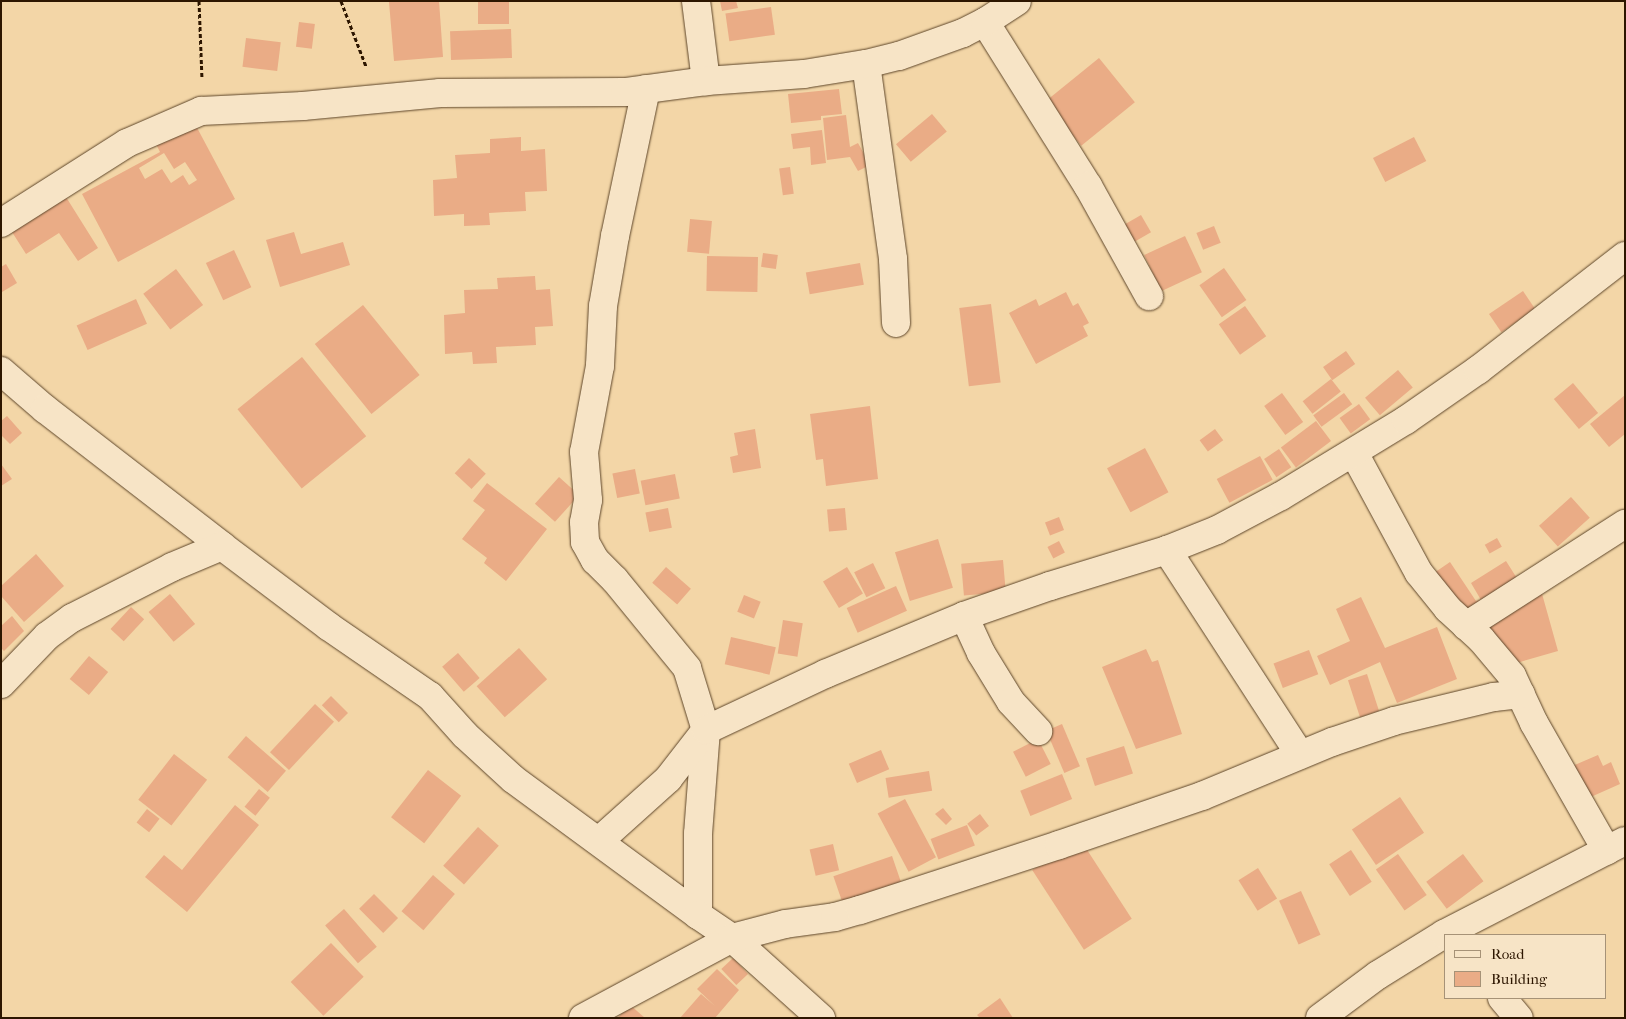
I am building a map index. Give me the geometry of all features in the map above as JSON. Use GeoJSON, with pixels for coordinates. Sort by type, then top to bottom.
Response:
{"type":"FeatureCollection","features":[{"type":"Feature","properties":{"kind":"street"},"geometry":{"type":"LineString","coordinates":[[696,1],[706,82]]}},
{"type":"Feature","properties":{"kind":"street"},"geometry":{"type":"LineString","coordinates":[[1,223],[127,143],[201,111],[302,106],[440,93],[496,91],[573,94],[804,74],[866,64],[899,56],[963,33],[985,22],[1017,1]]}},
{"type":"Feature","properties":{"kind":"street"},"geometry":{"type":"LineString","coordinates":[[985,22],[1088,186],[1149,296]]}},
{"type":"Feature","properties":{"kind":"street"},"geometry":{"type":"LineString","coordinates":[[866,64],[892,259],[896,323]]}},
{"type":"Feature","properties":{"kind":"street"},"geometry":{"type":"LineString","coordinates":[[646,89],[615,236],[603,306],[600,366],[584,452],[588,500],[584,522],[586,542],[595,560],[615,580],[687,668],[706,730],[698,834],[698,915]]}},
{"type":"Feature","properties":{"kind":"street"},"geometry":{"type":"LineString","coordinates":[[599,841],[668,779],[706,730],[825,674],[964,616],[1050,586],[1167,550],[1233,521],[1354,452],[1478,370],[1625,256]]}},
{"type":"Feature","properties":{"kind":"street"},"geometry":{"type":"LineString","coordinates":[[1,371],[45,409],[222,546],[328,626],[430,696],[466,735],[513,778],[732,938],[821,1018]]}},
{"type":"Feature","properties":{"kind":"street"},"geometry":{"type":"LineString","coordinates":[[1354,452],[1419,573],[1448,609],[1481,639],[1512,676],[1534,723],[1616,846],[1446,934]]}},
{"type":"Feature","properties":{"kind":"street"},"geometry":{"type":"LineString","coordinates":[[1466,626],[1625,524]]}},
{"type":"Feature","properties":{"kind":"street"},"geometry":{"type":"LineString","coordinates":[[1,684],[47,636],[72,618],[172,567],[222,546]]}},
{"type":"Feature","properties":{"kind":"street"},"geometry":{"type":"LineString","coordinates":[[1167,550],[1300,755]]}},
{"type":"Feature","properties":{"kind":"street"},"geometry":{"type":"LineString","coordinates":[[964,616],[981,653],[1011,702],[1038,731]]}},
{"type":"Feature","properties":{"kind":"street"},"geometry":{"type":"LineString","coordinates":[[583,1018],[732,938],[784,924],[835,917],[860,910],[1202,796],[1300,755],[1394,721],[1494,696],[1521,694]]}},
{"type":"Feature","properties":{"kind":"street"},"geometry":{"type":"LineString","coordinates":[[1320,1018],[1378,976],[1444,935]]}},
{"type":"Feature","properties":{"kind":"street"},"geometry":{"type":"LineString","coordinates":[[1503,999],[1519,1018]]}},
{"type":"Feature","properties":{"kind":"path"},"geometry":{"type":"LineString","coordinates":[[199,1],[203,58],[201,111]]}},
{"type":"Feature","properties":{"kind":"path"},"geometry":{"type":"LineString","coordinates":[[341,1],[377,100]]}},
{"type":"Feature","properties":{"kind":"building"},"geometry":{"type":"Polygon","coordinates":[[[439,1],[443,57],[394,61],[389,2],[439,1]]]}},
{"type":"Feature","properties":{"kind":"building"},"geometry":{"type":"Polygon","coordinates":[[[478,1],[509,1],[509,24],[478,24],[478,1]]]}},
{"type":"Feature","properties":{"kind":"building"},"geometry":{"type":"Polygon","coordinates":[[[720,1],[736,1],[738,8],[722,11],[720,1]]]}},
{"type":"Feature","properties":{"kind":"building"},"geometry":{"type":"Polygon","coordinates":[[[771,7],[775,35],[729,41],[725,13],[771,7]]]}},
{"type":"Feature","properties":{"kind":"building"},"geometry":{"type":"Polygon","coordinates":[[[299,22],[315,24],[312,49],[296,47],[299,22]]]}},
{"type":"Feature","properties":{"kind":"building"},"geometry":{"type":"Polygon","coordinates":[[[511,29],[512,58],[451,60],[450,31],[511,29]]]}},
{"type":"Feature","properties":{"kind":"building"},"geometry":{"type":"Polygon","coordinates":[[[246,38],[281,42],[277,71],[242,67],[246,38]]]}},
{"type":"Feature","properties":{"kind":"building"},"geometry":{"type":"Polygon","coordinates":[[[1099,58],[1135,102],[1081,146],[1045,101],[1099,58]]]}},
{"type":"Feature","properties":{"kind":"building"},"geometry":{"type":"Polygon","coordinates":[[[839,89],[842,114],[821,116],[821,120],[791,123],[788,94],[839,89]]]}},
{"type":"Feature","properties":{"kind":"building"},"geometry":{"type":"Polygon","coordinates":[[[932,114],[947,132],[911,162],[896,144],[932,114]]]}},
{"type":"Feature","properties":{"kind":"building"},"geometry":{"type":"Polygon","coordinates":[[[846,115],[850,147],[858,143],[870,165],[858,171],[850,157],[827,160],[823,118],[846,115]]]}},
{"type":"Feature","properties":{"kind":"building"},"geometry":{"type":"Polygon","coordinates":[[[194,122],[235,199],[118,262],[82,194],[160,152],[155,142],[194,122]],[[164,153],[139,168],[145,179],[162,169],[171,183],[183,175],[189,185],[197,180],[185,162],[174,169],[164,153]]]}},
{"type":"Feature","properties":{"kind":"building"},"geometry":{"type":"Polygon","coordinates":[[[822,130],[826,163],[811,165],[810,147],[793,149],[791,134],[822,130]]]}},
{"type":"Feature","properties":{"kind":"building"},"geometry":{"type":"Polygon","coordinates":[[[521,137],[521,151],[545,149],[547,191],[525,192],[526,211],[489,213],[490,225],[464,226],[464,214],[434,216],[433,180],[457,178],[455,155],[490,153],[490,139],[521,137]]]}},
{"type":"Feature","properties":{"kind":"building"},"geometry":{"type":"Polygon","coordinates":[[[1414,137],[1426,161],[1385,182],[1373,158],[1414,137]]]}},
{"type":"Feature","properties":{"kind":"building"},"geometry":{"type":"Polygon","coordinates":[[[790,167],[794,194],[783,195],[779,169],[790,167]]]}},
{"type":"Feature","properties":{"kind":"building"},"geometry":{"type":"Polygon","coordinates":[[[66,197],[98,248],[78,261],[59,233],[26,254],[12,232],[66,197]]]}},
{"type":"Feature","properties":{"kind":"building"},"geometry":{"type":"Polygon","coordinates":[[[1141,215],[1151,232],[1130,244],[1120,227],[1141,215]]]}},
{"type":"Feature","properties":{"kind":"building"},"geometry":{"type":"Polygon","coordinates":[[[690,219],[712,221],[709,254],[687,252],[690,219]]]}},
{"type":"Feature","properties":{"kind":"building"},"geometry":{"type":"Polygon","coordinates":[[[1214,226],[1221,243],[1203,250],[1196,233],[1214,226]]]}},
{"type":"Feature","properties":{"kind":"building"},"geometry":{"type":"Polygon","coordinates":[[[294,232],[301,254],[343,242],[350,265],[280,287],[266,240],[294,232]]]}},
{"type":"Feature","properties":{"kind":"building"},"geometry":{"type":"Polygon","coordinates":[[[1185,236],[1202,272],[1161,291],[1144,255],[1185,236]]]}},
{"type":"Feature","properties":{"kind":"building"},"geometry":{"type":"Polygon","coordinates":[[[234,250],[251,287],[223,300],[206,263],[234,250]]]}},
{"type":"Feature","properties":{"kind":"building"},"geometry":{"type":"Polygon","coordinates":[[[763,253],[778,255],[776,269],[761,267],[763,253]]]}},
{"type":"Feature","properties":{"kind":"building"},"geometry":{"type":"Polygon","coordinates":[[[707,256],[758,257],[757,292],[706,291],[707,256]]]}},
{"type":"Feature","properties":{"kind":"building"},"geometry":{"type":"Polygon","coordinates":[[[860,263],[864,285],[810,294],[806,273],[860,263]]]}},
{"type":"Feature","properties":{"kind":"building"},"geometry":{"type":"Polygon","coordinates":[[[6,264],[17,283],[2,292],[1,267],[6,264]]]}},
{"type":"Feature","properties":{"kind":"building"},"geometry":{"type":"Polygon","coordinates":[[[1224,268],[1246,300],[1222,317],[1199,285],[1224,268]]]}},
{"type":"Feature","properties":{"kind":"building"},"geometry":{"type":"Polygon","coordinates":[[[176,269],[203,305],[170,330],[143,294],[176,269]]]}},
{"type":"Feature","properties":{"kind":"building"},"geometry":{"type":"Polygon","coordinates":[[[535,276],[536,290],[550,289],[553,326],[535,327],[536,345],[496,347],[497,363],[473,364],[472,352],[445,354],[444,315],[465,313],[464,290],[498,289],[497,278],[535,276]]]}},
{"type":"Feature","properties":{"kind":"building"},"geometry":{"type":"Polygon","coordinates":[[[1523,291],[1535,309],[1501,332],[1489,314],[1523,291]]]}},
{"type":"Feature","properties":{"kind":"building"},"geometry":{"type":"Polygon","coordinates":[[[1066,292],[1073,306],[1078,303],[1089,323],[1083,326],[1088,336],[1036,364],[1009,313],[1036,299],[1039,306],[1066,292]]]}},
{"type":"Feature","properties":{"kind":"building"},"geometry":{"type":"Polygon","coordinates":[[[136,299],[147,324],[88,350],[77,325],[136,299]]]}},
{"type":"Feature","properties":{"kind":"building"},"geometry":{"type":"Polygon","coordinates":[[[991,304],[1001,382],[969,386],[959,308],[991,304]]]}},
{"type":"Feature","properties":{"kind":"building"},"geometry":{"type":"Polygon","coordinates":[[[363,305],[420,375],[371,414],[315,344],[363,305]]]}},
{"type":"Feature","properties":{"kind":"building"},"geometry":{"type":"Polygon","coordinates":[[[1245,306],[1266,336],[1240,355],[1219,324],[1245,306]]]}},
{"type":"Feature","properties":{"kind":"building"},"geometry":{"type":"Polygon","coordinates":[[[1346,351],[1355,364],[1332,380],[1323,367],[1346,351]]]}},
{"type":"Feature","properties":{"kind":"building"},"geometry":{"type":"Polygon","coordinates":[[[302,357],[366,436],[302,489],[237,409],[302,357]]]}},
{"type":"Feature","properties":{"kind":"building"},"geometry":{"type":"Polygon","coordinates":[[[1398,370],[1413,388],[1380,415],[1365,398],[1398,370]]]}},
{"type":"Feature","properties":{"kind":"building"},"geometry":{"type":"Polygon","coordinates":[[[1331,379],[1341,392],[1312,414],[1303,401],[1331,379]]]}},
{"type":"Feature","properties":{"kind":"building"},"geometry":{"type":"Polygon","coordinates":[[[1573,383],[1598,413],[1579,429],[1554,399],[1573,383]]]}},
{"type":"Feature","properties":{"kind":"building"},"geometry":{"type":"Polygon","coordinates":[[[1282,393],[1303,422],[1285,435],[1264,406],[1282,393]]]}},
{"type":"Feature","properties":{"kind":"building"},"geometry":{"type":"Polygon","coordinates":[[[1344,393],[1352,404],[1321,427],[1313,415],[1344,393]]]}},
{"type":"Feature","properties":{"kind":"building"},"geometry":{"type":"Polygon","coordinates":[[[1625,395],[1625,434],[1609,447],[1590,424],[1625,395]]]}},
{"type":"Feature","properties":{"kind":"building"},"geometry":{"type":"Polygon","coordinates":[[[1359,404],[1370,419],[1351,433],[1340,418],[1359,404]]]}},
{"type":"Feature","properties":{"kind":"building"},"geometry":{"type":"Polygon","coordinates":[[[870,406],[878,479],[826,486],[823,459],[816,460],[810,414],[870,406]]]}},
{"type":"Feature","properties":{"kind":"building"},"geometry":{"type":"Polygon","coordinates":[[[7,416],[22,433],[10,444],[1,435],[1,421],[7,416]]]}},
{"type":"Feature","properties":{"kind":"building"},"geometry":{"type":"Polygon","coordinates":[[[1316,421],[1331,441],[1296,467],[1281,447],[1316,421]]]}},
{"type":"Feature","properties":{"kind":"building"},"geometry":{"type":"Polygon","coordinates":[[[755,429],[761,468],[733,473],[730,457],[738,455],[734,433],[755,429]]]}},
{"type":"Feature","properties":{"kind":"building"},"geometry":{"type":"Polygon","coordinates":[[[1215,429],[1223,440],[1208,451],[1200,440],[1215,429]]]}},
{"type":"Feature","properties":{"kind":"building"},"geometry":{"type":"Polygon","coordinates":[[[1145,448],[1168,492],[1131,512],[1107,468],[1145,448]]]}},
{"type":"Feature","properties":{"kind":"building"},"geometry":{"type":"Polygon","coordinates":[[[1279,449],[1291,467],[1276,477],[1264,459],[1279,449]]]}},
{"type":"Feature","properties":{"kind":"building"},"geometry":{"type":"Polygon","coordinates":[[[1260,456],[1273,480],[1229,503],[1217,479],[1260,456]]]}},
{"type":"Feature","properties":{"kind":"building"},"geometry":{"type":"Polygon","coordinates":[[[469,458],[486,474],[471,489],[455,473],[469,458]]]}},
{"type":"Feature","properties":{"kind":"building"},"geometry":{"type":"Polygon","coordinates":[[[1,464],[12,479],[1,486],[1,464]]]}},
{"type":"Feature","properties":{"kind":"building"},"geometry":{"type":"Polygon","coordinates":[[[635,469],[640,494],[617,498],[612,473],[635,469]]]}},
{"type":"Feature","properties":{"kind":"building"},"geometry":{"type":"Polygon","coordinates":[[[675,474],[680,499],[645,505],[641,481],[675,474]]]}},
{"type":"Feature","properties":{"kind":"building"},"geometry":{"type":"Polygon","coordinates":[[[559,477],[579,495],[555,522],[535,504],[559,477]]]}},
{"type":"Feature","properties":{"kind":"building"},"geometry":{"type":"Polygon","coordinates":[[[487,483],[547,529],[506,581],[484,563],[487,558],[462,539],[485,510],[473,501],[487,483]]]}},
{"type":"Feature","properties":{"kind":"building"},"geometry":{"type":"Polygon","coordinates":[[[1571,497],[1590,518],[1558,547],[1539,526],[1571,497]]]}},
{"type":"Feature","properties":{"kind":"building"},"geometry":{"type":"Polygon","coordinates":[[[668,508],[672,528],[649,532],[645,512],[668,508]]]}},
{"type":"Feature","properties":{"kind":"building"},"geometry":{"type":"Polygon","coordinates":[[[845,508],[847,530],[829,531],[827,510],[845,508]]]}},
{"type":"Feature","properties":{"kind":"building"},"geometry":{"type":"Polygon","coordinates":[[[1059,517],[1064,530],[1050,535],[1045,522],[1059,517]]]}},
{"type":"Feature","properties":{"kind":"building"},"geometry":{"type":"Polygon","coordinates":[[[1497,538],[1502,547],[1490,554],[1485,545],[1497,538]]]}},
{"type":"Feature","properties":{"kind":"building"},"geometry":{"type":"Polygon","coordinates":[[[938,539],[953,588],[910,601],[895,552],[938,539]]]}},
{"type":"Feature","properties":{"kind":"building"},"geometry":{"type":"Polygon","coordinates":[[[1059,541],[1065,553],[1053,558],[1047,547],[1059,541]]]}},
{"type":"Feature","properties":{"kind":"building"},"geometry":{"type":"Polygon","coordinates":[[[36,554],[64,586],[24,622],[1,596],[1,586],[36,554]]]}},
{"type":"Feature","properties":{"kind":"building"},"geometry":{"type":"Polygon","coordinates":[[[1003,560],[1006,592],[964,596],[961,564],[1003,560]]]}},
{"type":"Feature","properties":{"kind":"building"},"geometry":{"type":"Polygon","coordinates":[[[1506,561],[1520,583],[1539,583],[1558,651],[1492,670],[1460,616],[1431,575],[1450,562],[1476,601],[1481,600],[1471,583],[1506,561]]]}},
{"type":"Feature","properties":{"kind":"building"},"geometry":{"type":"Polygon","coordinates":[[[873,563],[885,588],[866,597],[854,572],[873,563]]]}},
{"type":"Feature","properties":{"kind":"building"},"geometry":{"type":"Polygon","coordinates":[[[666,567],[691,589],[677,604],[652,583],[666,567]]]}},
{"type":"Feature","properties":{"kind":"building"},"geometry":{"type":"Polygon","coordinates":[[[847,567],[863,594],[839,608],[823,581],[847,567]]]}},
{"type":"Feature","properties":{"kind":"building"},"geometry":{"type":"Polygon","coordinates":[[[896,586],[907,611],[858,633],[847,608],[896,586]]]}},
{"type":"Feature","properties":{"kind":"building"},"geometry":{"type":"Polygon","coordinates":[[[170,594],[195,624],[174,642],[149,612],[170,594]]]}},
{"type":"Feature","properties":{"kind":"building"},"geometry":{"type":"Polygon","coordinates":[[[744,595],[761,602],[754,618],[737,612],[744,595]]]}},
{"type":"Feature","properties":{"kind":"building"},"geometry":{"type":"Polygon","coordinates":[[[1361,597],[1385,648],[1437,627],[1457,679],[1397,703],[1380,662],[1330,685],[1317,656],[1350,641],[1336,609],[1361,597]]]}},
{"type":"Feature","properties":{"kind":"building"},"geometry":{"type":"Polygon","coordinates":[[[131,607],[144,619],[124,641],[111,629],[131,607]]]}},
{"type":"Feature","properties":{"kind":"building"},"geometry":{"type":"Polygon","coordinates":[[[12,616],[24,631],[4,651],[1,648],[1,626],[12,616]]]}},
{"type":"Feature","properties":{"kind":"building"},"geometry":{"type":"Polygon","coordinates":[[[783,620],[803,623],[797,657],[778,654],[783,620]]]}},
{"type":"Feature","properties":{"kind":"building"},"geometry":{"type":"Polygon","coordinates":[[[731,637],[776,647],[770,675],[725,664],[731,637]]]}},
{"type":"Feature","properties":{"kind":"building"},"geometry":{"type":"Polygon","coordinates":[[[519,648],[547,679],[505,717],[477,686],[519,648]]]}},
{"type":"Feature","properties":{"kind":"building"},"geometry":{"type":"Polygon","coordinates":[[[1146,649],[1152,662],[1158,660],[1182,734],[1136,749],[1102,667],[1146,649]]]}},
{"type":"Feature","properties":{"kind":"building"},"geometry":{"type":"Polygon","coordinates":[[[1309,650],[1318,674],[1283,688],[1274,664],[1309,650]]]}},
{"type":"Feature","properties":{"kind":"building"},"geometry":{"type":"Polygon","coordinates":[[[458,653],[480,678],[464,692],[442,667],[458,653]]]}},
{"type":"Feature","properties":{"kind":"building"},"geometry":{"type":"Polygon","coordinates":[[[89,656],[108,672],[89,695],[70,679],[89,656]]]}},
{"type":"Feature","properties":{"kind":"building"},"geometry":{"type":"Polygon","coordinates":[[[1367,674],[1379,711],[1360,717],[1348,680],[1367,674]]]}},
{"type":"Feature","properties":{"kind":"building"},"geometry":{"type":"Polygon","coordinates":[[[331,696],[348,713],[339,722],[322,705],[331,696]]]}},
{"type":"Feature","properties":{"kind":"building"},"geometry":{"type":"Polygon","coordinates":[[[315,704],[334,722],[289,770],[270,752],[315,704]]]}},
{"type":"Feature","properties":{"kind":"building"},"geometry":{"type":"Polygon","coordinates":[[[1062,724],[1080,766],[1064,773],[1046,731],[1062,724]]]}},
{"type":"Feature","properties":{"kind":"building"},"geometry":{"type":"Polygon","coordinates":[[[246,736],[286,771],[268,792],[228,757],[246,736]]]}},
{"type":"Feature","properties":{"kind":"building"},"geometry":{"type":"Polygon","coordinates":[[[1038,739],[1051,764],[1026,777],[1013,752],[1038,739]]]}},
{"type":"Feature","properties":{"kind":"building"},"geometry":{"type":"Polygon","coordinates":[[[1124,746],[1133,774],[1095,786],[1086,758],[1124,746]]]}},
{"type":"Feature","properties":{"kind":"building"},"geometry":{"type":"Polygon","coordinates":[[[881,750],[889,769],[857,783],[849,764],[881,750]]]}},
{"type":"Feature","properties":{"kind":"building"},"geometry":{"type":"Polygon","coordinates":[[[174,754],[207,780],[171,826],[138,800],[174,754]]]}},
{"type":"Feature","properties":{"kind":"building"},"geometry":{"type":"Polygon","coordinates":[[[1598,755],[1603,766],[1611,762],[1620,784],[1584,800],[1570,767],[1598,755]]]}},
{"type":"Feature","properties":{"kind":"building"},"geometry":{"type":"Polygon","coordinates":[[[428,770],[461,796],[424,843],[391,817],[428,770]]]}},
{"type":"Feature","properties":{"kind":"building"},"geometry":{"type":"Polygon","coordinates":[[[929,771],[932,791],[889,798],[886,778],[929,771]]]}},
{"type":"Feature","properties":{"kind":"building"},"geometry":{"type":"Polygon","coordinates":[[[1062,774],[1072,799],[1030,816],[1020,791],[1062,774]]]}},
{"type":"Feature","properties":{"kind":"building"},"geometry":{"type":"Polygon","coordinates":[[[259,789],[270,798],[255,816],[245,807],[259,789]]]}},
{"type":"Feature","properties":{"kind":"building"},"geometry":{"type":"Polygon","coordinates":[[[1400,797],[1424,833],[1376,865],[1352,829],[1400,797]]]}},
{"type":"Feature","properties":{"kind":"building"},"geometry":{"type":"Polygon","coordinates":[[[905,799],[936,857],[909,872],[878,814],[905,799]]]}},
{"type":"Feature","properties":{"kind":"building"},"geometry":{"type":"Polygon","coordinates":[[[235,805],[259,825],[187,912],[145,877],[164,855],[182,870],[235,805]]]}},
{"type":"Feature","properties":{"kind":"building"},"geometry":{"type":"Polygon","coordinates":[[[943,808],[952,819],[946,825],[935,814],[943,808]]]}},
{"type":"Feature","properties":{"kind":"building"},"geometry":{"type":"Polygon","coordinates":[[[147,809],[160,819],[149,832],[137,822],[147,809]]]}},
{"type":"Feature","properties":{"kind":"building"},"geometry":{"type":"Polygon","coordinates":[[[980,814],[989,826],[976,836],[967,824],[980,814]]]}},
{"type":"Feature","properties":{"kind":"building"},"geometry":{"type":"Polygon","coordinates":[[[967,825],[975,846],[938,860],[931,839],[967,825]]]}},
{"type":"Feature","properties":{"kind":"building"},"geometry":{"type":"Polygon","coordinates":[[[478,827],[499,846],[464,884],[443,866],[478,827]]]}},
{"type":"Feature","properties":{"kind":"building"},"geometry":{"type":"Polygon","coordinates":[[[1080,839],[1132,919],[1084,950],[1032,870],[1080,839]]]}},
{"type":"Feature","properties":{"kind":"building"},"geometry":{"type":"Polygon","coordinates":[[[833,844],[839,870],[816,876],[810,849],[833,844]]]}},
{"type":"Feature","properties":{"kind":"building"},"geometry":{"type":"Polygon","coordinates":[[[1351,850],[1372,882],[1350,896],[1329,864],[1351,850]]]}},
{"type":"Feature","properties":{"kind":"building"},"geometry":{"type":"Polygon","coordinates":[[[1398,854],[1427,895],[1405,910],[1376,869],[1398,854]]]}},
{"type":"Feature","properties":{"kind":"building"},"geometry":{"type":"Polygon","coordinates":[[[1463,854],[1483,881],[1447,909],[1426,882],[1463,854]]]}},
{"type":"Feature","properties":{"kind":"building"},"geometry":{"type":"Polygon","coordinates":[[[892,856],[902,885],[843,905],[833,876],[892,856]]]}},
{"type":"Feature","properties":{"kind":"building"},"geometry":{"type":"Polygon","coordinates":[[[1258,868],[1277,899],[1258,911],[1238,880],[1258,868]]]}},
{"type":"Feature","properties":{"kind":"building"},"geometry":{"type":"Polygon","coordinates":[[[433,875],[455,894],[423,930],[402,911],[433,875]]]}},
{"type":"Feature","properties":{"kind":"building"},"geometry":{"type":"Polygon","coordinates":[[[1301,891],[1321,935],[1299,945],[1279,901],[1301,891]]]}},
{"type":"Feature","properties":{"kind":"building"},"geometry":{"type":"Polygon","coordinates":[[[374,894],[398,918],[383,933],[359,909],[374,894]]]}},
{"type":"Feature","properties":{"kind":"building"},"geometry":{"type":"Polygon","coordinates":[[[344,909],[377,947],[358,963],[325,925],[344,909]]]}},
{"type":"Feature","properties":{"kind":"building"},"geometry":{"type":"Polygon","coordinates":[[[331,943],[364,977],[323,1016],[291,982],[331,943]]]}},
{"type":"Feature","properties":{"kind":"building"},"geometry":{"type":"Polygon","coordinates":[[[733,958],[748,974],[736,985],[721,969],[733,958]]]}},
{"type":"Feature","properties":{"kind":"building"},"geometry":{"type":"Polygon","coordinates":[[[717,969],[739,990],[715,1018],[680,1018],[701,994],[715,1006],[697,989],[717,969]]]}},
{"type":"Feature","properties":{"kind":"building"},"geometry":{"type":"Polygon","coordinates":[[[1000,998],[1013,1018],[980,1018],[977,1015],[1000,998]]]}},
{"type":"Feature","properties":{"kind":"building"},"geometry":{"type":"Polygon","coordinates":[[[629,1004],[645,1018],[618,1018],[629,1004]]]}}]}
